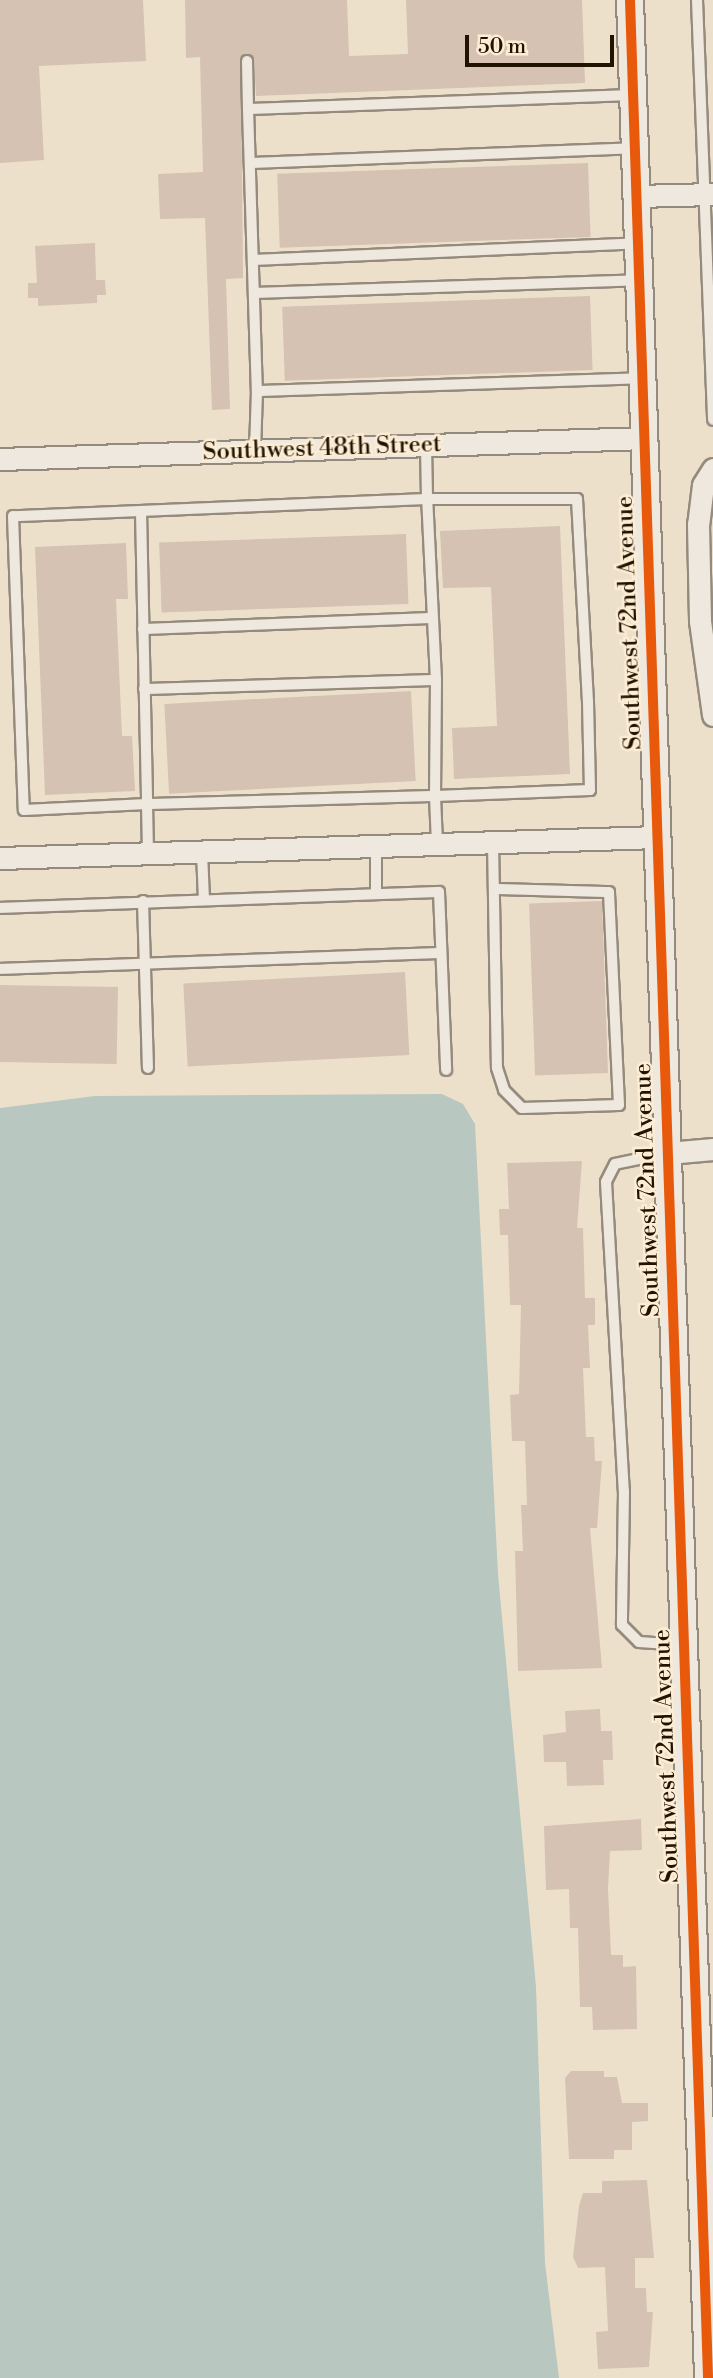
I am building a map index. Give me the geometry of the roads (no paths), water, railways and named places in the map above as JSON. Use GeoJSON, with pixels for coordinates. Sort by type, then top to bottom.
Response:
{"type":"FeatureCollection","features":[{"type":"Feature","properties":{"kind":"street","name":"Southwest 72nd Avenue"},"geometry":{"type":"LineString","coordinates":[[630,0],[684,1645],[705,2056],[708,2378]]}},
{"type":"Feature","properties":{"kind":"street"},"geometry":{"type":"LineString","coordinates":[[637,196],[708,194]]}},
{"type":"Feature","properties":{"kind":"street","name":"Southwest 48th Street"},"geometry":{"type":"LineString","coordinates":[[0,459],[645,438]]}},
{"type":"Feature","properties":{"kind":"street"},"geometry":{"type":"LineString","coordinates":[[711,472],[700,496],[698,552],[713,715]]}},
{"type":"Feature","properties":{"kind":"street"},"geometry":{"type":"LineString","coordinates":[[0,858],[658,837]]}},
{"type":"Feature","properties":{"kind":"street"},"geometry":{"type":"LineString","coordinates":[[668,1153],[713,1149]]}},
{"type":"Feature","properties":{"kind":"lane"},"geometry":{"type":"LineString","coordinates":[[697,0],[708,194],[713,420]]}},
{"type":"Feature","properties":{"kind":"lane"},"geometry":{"type":"LineString","coordinates":[[247,61],[257,391],[255,451]]}},
{"type":"Feature","properties":{"kind":"lane"},"geometry":{"type":"LineString","coordinates":[[248,109],[633,95]]}},
{"type":"Feature","properties":{"kind":"lane"},"geometry":{"type":"LineString","coordinates":[[250,163],[635,148]]}},
{"type":"Feature","properties":{"kind":"lane"},"geometry":{"type":"LineString","coordinates":[[253,260],[639,243]]}},
{"type":"Feature","properties":{"kind":"lane"},"geometry":{"type":"LineString","coordinates":[[254,293],[640,280]]}},
{"type":"Feature","properties":{"kind":"lane"},"geometry":{"type":"LineString","coordinates":[[257,391],[643,378]]}},
{"type":"Feature","properties":{"kind":"lane"},"geometry":{"type":"LineString","coordinates":[[425,446],[436,680],[437,844]]}},
{"type":"Feature","properties":{"kind":"lane"},"geometry":{"type":"LineString","coordinates":[[427,499],[577,499],[590,790],[24,810],[13,516],[141,511],[427,499]]}},
{"type":"Feature","properties":{"kind":"lane"},"geometry":{"type":"LineString","coordinates":[[141,511],[148,853]]}},
{"type":"Feature","properties":{"kind":"lane"},"geometry":{"type":"LineString","coordinates":[[143,629],[432,618]]}},
{"type":"Feature","properties":{"kind":"lane"},"geometry":{"type":"LineString","coordinates":[[144,689],[436,680]]}},
{"type":"Feature","properties":{"kind":"lane"},"geometry":{"type":"LineString","coordinates":[[493,842],[497,1068],[504,1090],[522,1108],[619,1105],[609,892],[494,889]]}},
{"type":"Feature","properties":{"kind":"lane"},"geometry":{"type":"LineString","coordinates":[[376,846],[376,894]]}},
{"type":"Feature","properties":{"kind":"lane"},"geometry":{"type":"LineString","coordinates":[[202,852],[204,900]]}},
{"type":"Feature","properties":{"kind":"lane"},"geometry":{"type":"LineString","coordinates":[[0,908],[439,892],[446,1070]]}},
{"type":"Feature","properties":{"kind":"lane"},"geometry":{"type":"LineString","coordinates":[[143,901],[148,1068]]}},
{"type":"Feature","properties":{"kind":"lane"},"geometry":{"type":"LineString","coordinates":[[0,969],[441,953]]}},
{"type":"Feature","properties":{"kind":"lane"},"geometry":{"type":"LineString","coordinates":[[668,1153],[615,1164],[606,1182],[624,1491],[622,1625],[639,1642],[684,1645]]}}]}
